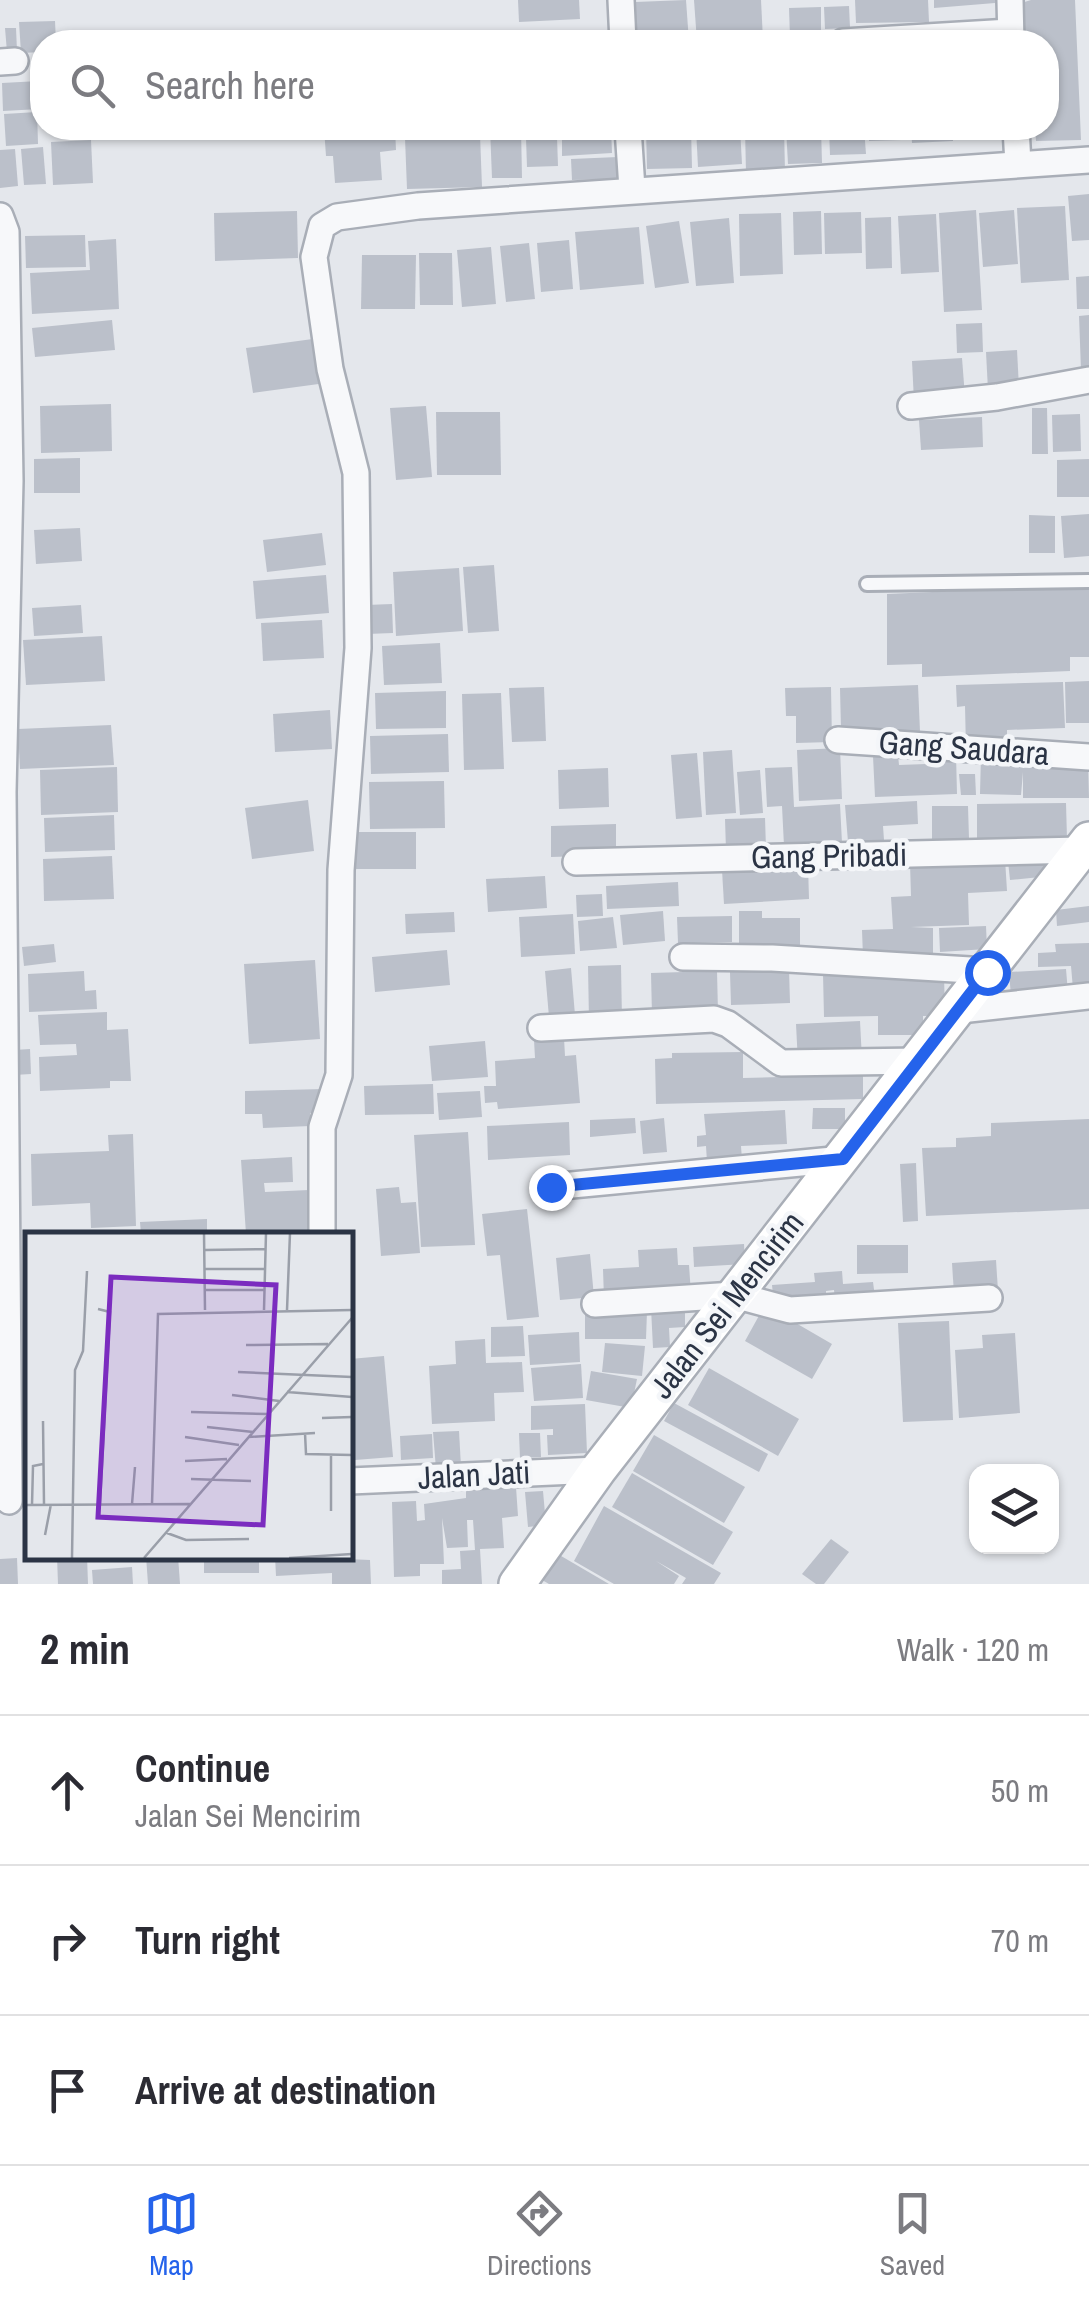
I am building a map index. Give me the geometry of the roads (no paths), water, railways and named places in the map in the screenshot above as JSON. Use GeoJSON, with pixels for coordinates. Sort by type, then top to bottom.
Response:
{"type":"FeatureCollection","features":[{"type":"Feature","properties":{"kind":"street"},"geometry":{"type":"LineString","coordinates":[[621,0],[622,30]]}},
{"type":"Feature","properties":{"kind":"street"},"geometry":{"type":"LineString","coordinates":[[1010,0],[1010,30]]}},
{"type":"Feature","properties":{"kind":"street"},"geometry":{"type":"LineString","coordinates":[[629,140],[632,189]]}},
{"type":"Feature","properties":{"kind":"street"},"geometry":{"type":"LineString","coordinates":[[1017,140],[1018,164]]}},
{"type":"Feature","properties":{"kind":"street"},"geometry":{"type":"LineString","coordinates":[[322,1232],[322,1127],[339,1075],[341,870],[358,648],[356,473],[330,368],[315,240],[322,226],[337,217],[356,214],[632,189],[1089,160]]}},
{"type":"Feature","properties":{"kind":"street"},"geometry":{"type":"LineString","coordinates":[[0,216],[6,232],[10,481],[2,792],[12,1501]]}},
{"type":"Feature","properties":{"kind":"street"},"geometry":{"type":"LineString","coordinates":[[911,406],[998,397],[1089,380]]}},
{"type":"Feature","properties":{"kind":"street","name":"Gang Saudara"},"geometry":{"type":"LineString","coordinates":[[838,740],[1089,757]]}},
{"type":"Feature","properties":{"kind":"street","name":"Gang Pribadi"},"geometry":{"type":"LineString","coordinates":[[576,862],[1085,845]]}},
{"type":"Feature","properties":{"kind":"street","name":"Jalan Sei Mencirim"},"geometry":{"type":"LineString","coordinates":[[516,1584],[598,1470],[1085,845]]}},
{"type":"Feature","properties":{"kind":"street"},"geometry":{"type":"LineString","coordinates":[[683,957],[987,972]]}},
{"type":"Feature","properties":{"kind":"street"},"geometry":{"type":"LineString","coordinates":[[960,1010],[1089,996]]}},
{"type":"Feature","properties":{"kind":"street"},"geometry":{"type":"LineString","coordinates":[[542,1028],[714,1019],[728,1024],[781,1063],[919,1060]]}},
{"type":"Feature","properties":{"kind":"street"},"geometry":{"type":"LineString","coordinates":[[551,1187],[843,1159]]}},
{"type":"Feature","properties":{"kind":"street"},"geometry":{"type":"LineString","coordinates":[[595,1304],[734,1294],[790,1310],[990,1298]]}},
{"type":"Feature","properties":{"kind":"street","name":"Jalan Jati"},"geometry":{"type":"LineString","coordinates":[[352,1480],[598,1470]]}},
{"type":"Feature","properties":{"kind":"lane"},"geometry":{"type":"LineString","coordinates":[[867,584],[1089,580]]}}]}
